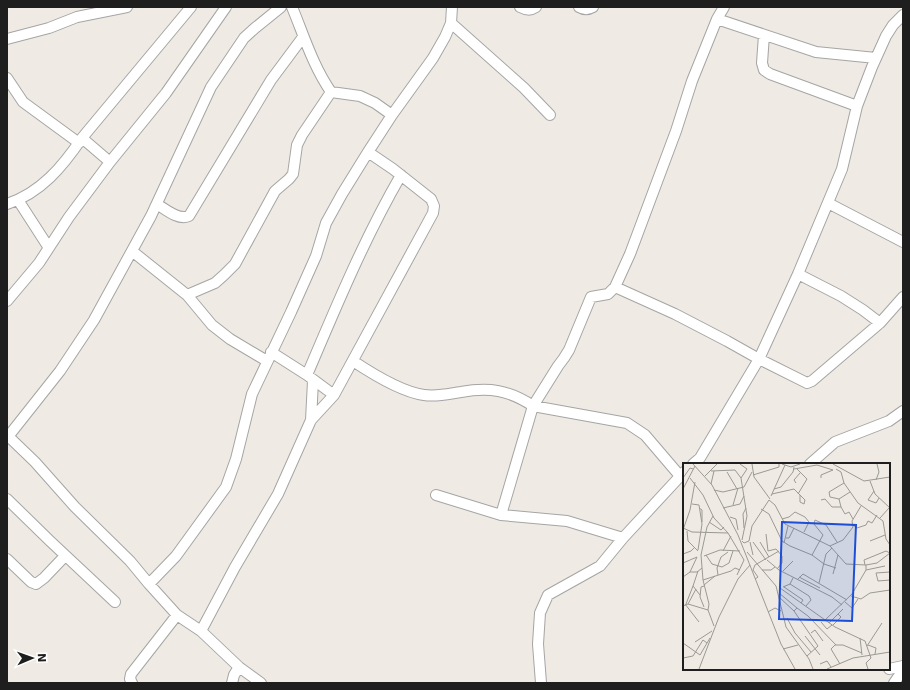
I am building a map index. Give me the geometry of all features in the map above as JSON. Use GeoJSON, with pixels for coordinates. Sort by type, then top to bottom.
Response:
{"type":"FeatureCollection","features":[{"type":"Feature","properties":{"kind":"street"},"geometry":{"type":"LineString","coordinates":[[77,17],[82,7]]}},
{"type":"Feature","properties":{"kind":"street"},"geometry":{"type":"LineString","coordinates":[[7,39],[49,28],[77,17],[127,7]]}},
{"type":"Feature","properties":{"kind":"street"},"geometry":{"type":"LineString","coordinates":[[7,204],[36,190],[68,160],[80,141],[191,7]]}},
{"type":"Feature","properties":{"kind":"street"},"geometry":{"type":"LineString","coordinates":[[7,301],[32,273],[69,217],[110,162],[166,93],[226,7]]}},
{"type":"Feature","properties":{"kind":"street"},"geometry":{"type":"LineString","coordinates":[[261,683],[239,667],[201,631],[177,615],[130,561],[75,507],[36,462],[8,437],[77,348],[106,300],[157,204],[211,88],[244,38],[266,18],[281,7]]}},
{"type":"Feature","properties":{"kind":"street"},"geometry":{"type":"LineString","coordinates":[[292,7],[303,37],[331,92]]}},
{"type":"Feature","properties":{"kind":"street"},"geometry":{"type":"LineString","coordinates":[[149,584],[176,556],[226,487],[236,459],[252,394],[316,256],[326,223],[368,152],[392,115],[433,58],[445,38],[451,23],[452,7]]}},
{"type":"Feature","properties":{"kind":"street"},"geometry":{"type":"LineString","coordinates":[[520,7],[532,10],[536,7]]}},
{"type":"Feature","properties":{"kind":"street"},"geometry":{"type":"LineString","coordinates":[[579,7],[584,10],[589,10],[593,7]]}},
{"type":"Feature","properties":{"kind":"street"},"geometry":{"type":"LineString","coordinates":[[501,515],[533,406],[569,350],[591,297],[608,294],[615,287],[628,259],[676,131],[692,81],[717,19],[724,7]]}},
{"type":"Feature","properties":{"kind":"street"},"geometry":{"type":"LineString","coordinates":[[699,462],[759,359],[798,274],[842,169],[857,106],[876,58],[886,36],[893,25],[903,15]]}},
{"type":"Feature","properties":{"kind":"street"},"geometry":{"type":"LineString","coordinates":[[717,19],[816,52],[876,58]]}},
{"type":"Feature","properties":{"kind":"street"},"geometry":{"type":"LineString","coordinates":[[451,23],[524,88],[550,115]]}},
{"type":"Feature","properties":{"kind":"street"},"geometry":{"type":"LineString","coordinates":[[764,35],[762,63],[764,70],[770,74],[857,106]]}},
{"type":"Feature","properties":{"kind":"street"},"geometry":{"type":"LineString","coordinates":[[157,204],[179,216],[189,216],[271,80],[303,37]]}},
{"type":"Feature","properties":{"kind":"street"},"geometry":{"type":"LineString","coordinates":[[7,78],[23,102],[110,162]]}},
{"type":"Feature","properties":{"kind":"street"},"geometry":{"type":"LineString","coordinates":[[331,92],[360,96],[392,115]]}},
{"type":"Feature","properties":{"kind":"street"},"geometry":{"type":"LineString","coordinates":[[187,295],[215,283],[235,264],[275,191],[293,174],[297,145],[331,92]]}},
{"type":"Feature","properties":{"kind":"street"},"geometry":{"type":"LineString","coordinates":[[201,631],[235,568],[278,494],[311,420],[334,395],[430,222],[434,210],[431,199],[402,175],[368,152]]}},
{"type":"Feature","properties":{"kind":"street"},"geometry":{"type":"LineString","coordinates":[[311,420],[310,378],[343,291],[381,211],[402,175]]}},
{"type":"Feature","properties":{"kind":"street"},"geometry":{"type":"LineString","coordinates":[[18,200],[48,248]]}},
{"type":"Feature","properties":{"kind":"street"},"geometry":{"type":"LineString","coordinates":[[828,203],[903,242]]}},
{"type":"Feature","properties":{"kind":"street"},"geometry":{"type":"LineString","coordinates":[[132,251],[187,295],[212,325],[230,339],[310,378],[334,395]]}},
{"type":"Feature","properties":{"kind":"street"},"geometry":{"type":"LineString","coordinates":[[798,274],[841,296],[880,323]]}},
{"type":"Feature","properties":{"kind":"street"},"geometry":{"type":"LineString","coordinates":[[615,287],[707,331],[805,382],[810,382],[840,358],[880,323],[903,297]]}},
{"type":"Feature","properties":{"kind":"street"},"geometry":{"type":"LineString","coordinates":[[353,361],[391,383],[422,395],[445,395],[477,390],[507,392],[533,406],[627,423],[646,435],[682,474],[623,538],[600,566],[548,595],[540,613],[538,644],[540,683]]}},
{"type":"Feature","properties":{"kind":"street"},"geometry":{"type":"LineString","coordinates":[[811,463],[835,442],[889,421],[903,411]]}},
{"type":"Feature","properties":{"kind":"street"},"geometry":{"type":"LineString","coordinates":[[7,420],[15,427]]}},
{"type":"Feature","properties":{"kind":"street"},"geometry":{"type":"LineString","coordinates":[[436,495],[501,515],[567,521],[623,538]]}},
{"type":"Feature","properties":{"kind":"street"},"geometry":{"type":"LineString","coordinates":[[7,499],[65,556],[116,602]]}},
{"type":"Feature","properties":{"kind":"street"},"geometry":{"type":"LineString","coordinates":[[7,559],[31,582],[36,584],[44,578],[65,556]]}},
{"type":"Feature","properties":{"kind":"street"},"geometry":{"type":"LineString","coordinates":[[132,683],[130,679],[131,674],[177,615]]}},
{"type":"Feature","properties":{"kind":"street"},"geometry":{"type":"LineString","coordinates":[[890,669],[903,666]]}},
{"type":"Feature","properties":{"kind":"street"},"geometry":{"type":"LineString","coordinates":[[232,683],[234,675],[239,667]]}},
{"type":"Feature","properties":{"kind":"street"},"geometry":{"type":"LineString","coordinates":[[894,683],[903,670]]}}]}
